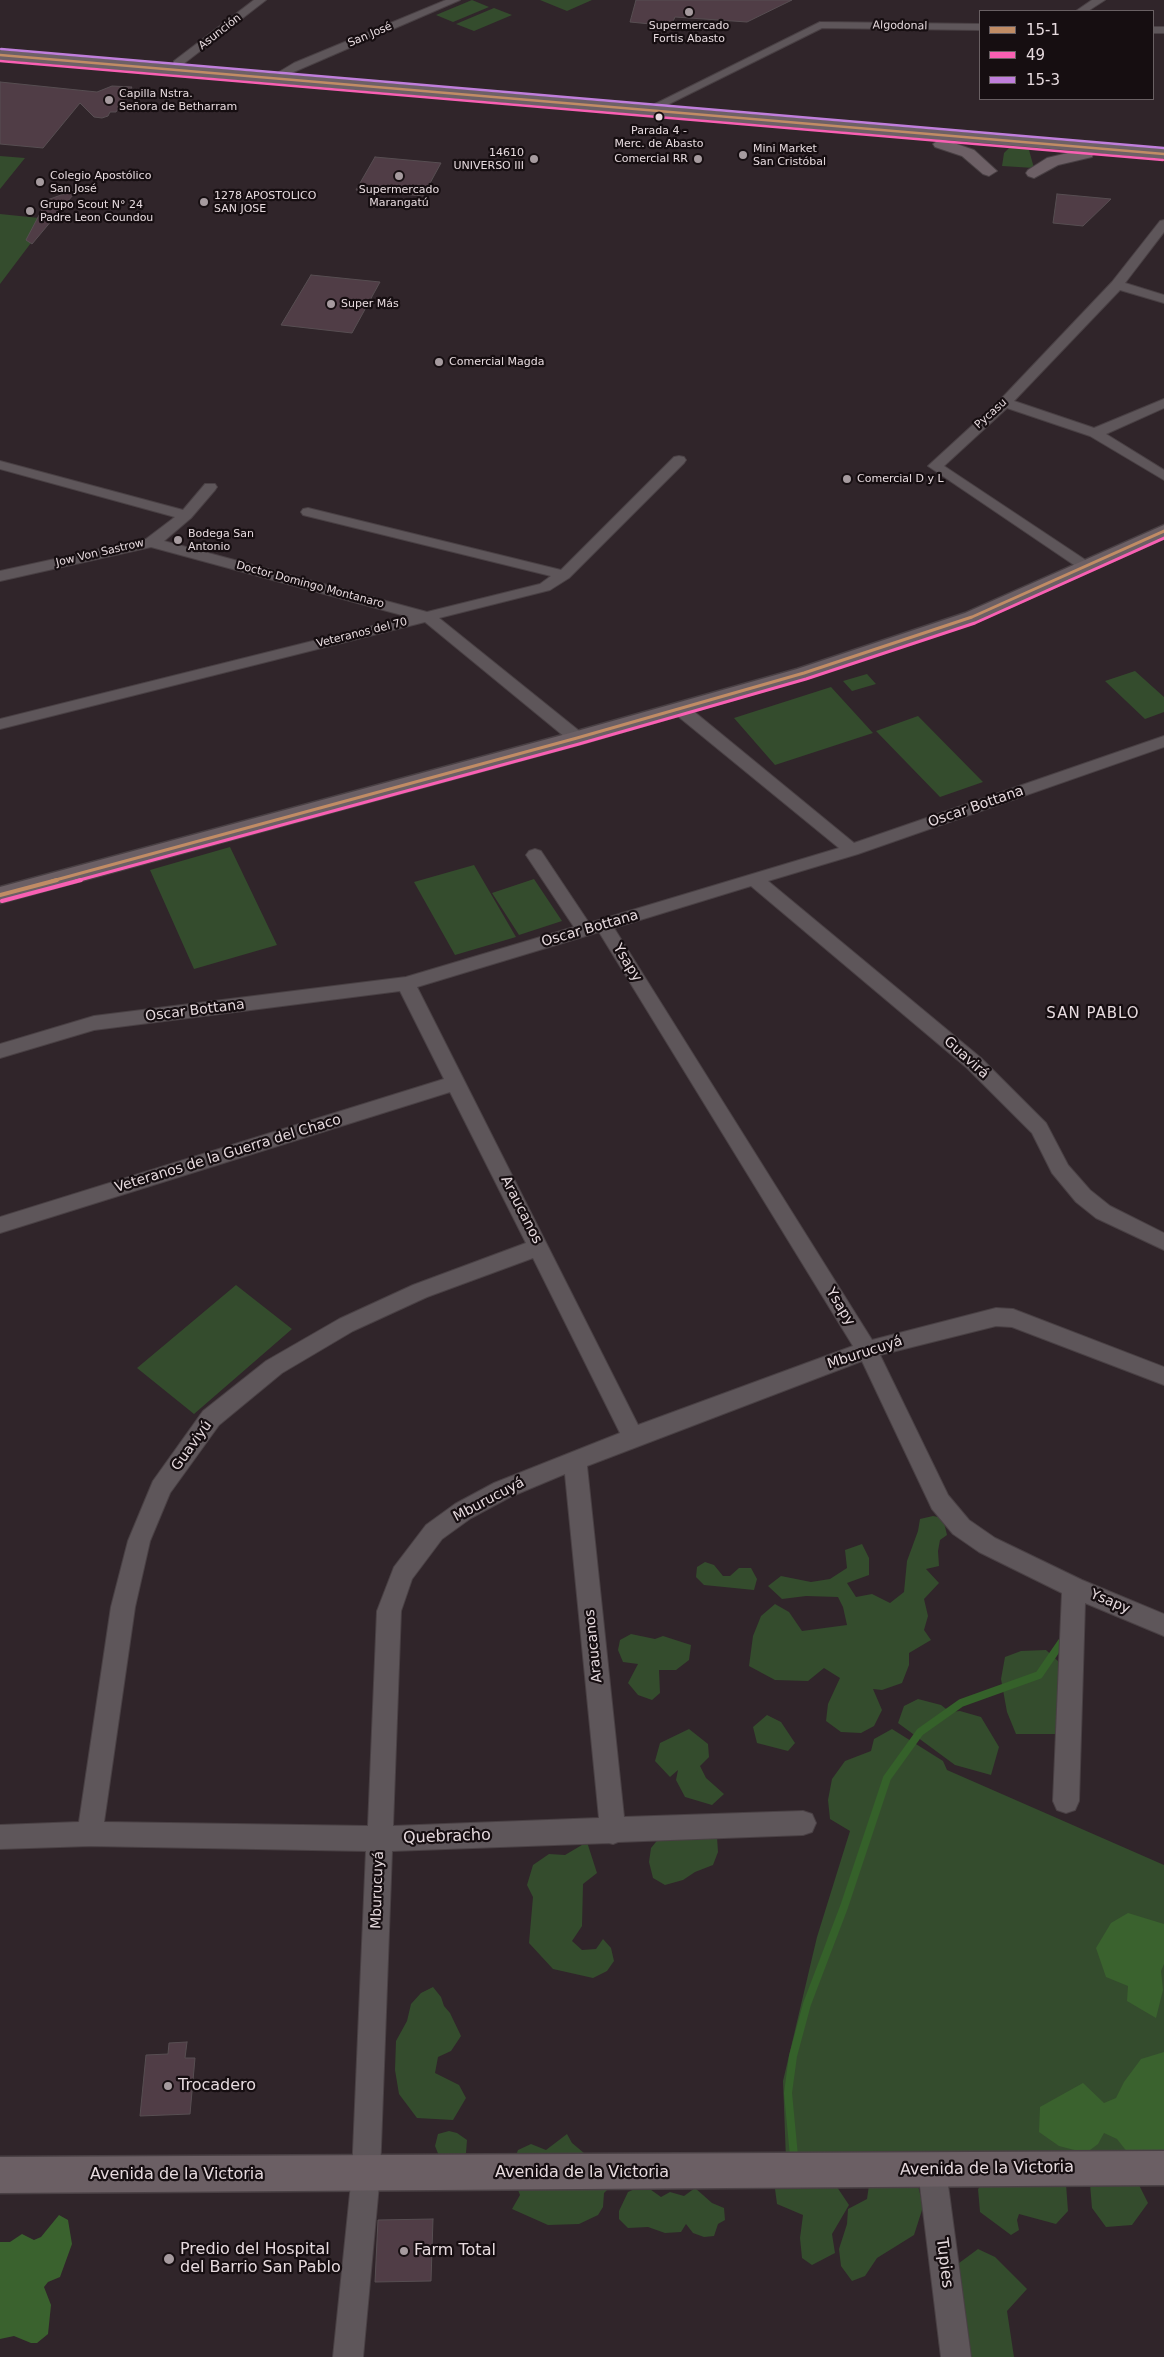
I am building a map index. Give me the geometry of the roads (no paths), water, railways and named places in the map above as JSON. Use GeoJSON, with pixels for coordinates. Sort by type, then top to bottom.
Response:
{"type":"FeatureCollection","features":[{"type":"Feature","properties":{"kind":"highway"},"geometry":{"type":"LineString","coordinates":[[0,49],[596,98],[1164,148]]}},
{"type":"Feature","properties":{"kind":"highway"},"geometry":{"type":"LineString","coordinates":[[0,55],[746,117],[873,130],[1000,140],[1035,138],[1164,154]]}},
{"type":"Feature","properties":{"kind":"highway"},"geometry":{"type":"LineString","coordinates":[[390,81],[406,86],[494,96],[581,100],[596,98]]}},
{"type":"Feature","properties":{"kind":"highway"},"geometry":{"type":"LineString","coordinates":[[873,130],[958,148],[976,158],[989,171]]}},
{"type":"Feature","properties":{"kind":"highway"},"geometry":{"type":"LineString","coordinates":[[1034,173],[1063,158],[1121,150]]}},
{"type":"Feature","properties":{"kind":"main road"},"geometry":{"type":"LineString","coordinates":[[0,895],[577,738],[804,673],[972,617],[1164,530]]}},
{"type":"Feature","properties":{"kind":"main road","name":"Avenida de la Victoria"},"geometry":{"type":"LineString","coordinates":[[0,2176],[1164,2168]]}},
{"type":"Feature","properties":{"kind":"street","name":"Asunción"},"geometry":{"type":"LineString","coordinates":[[178,63],[261,0]]}},
{"type":"Feature","properties":{"kind":"street","name":"San José"},"geometry":{"type":"LineString","coordinates":[[285,72],[455,0]]}},
{"type":"Feature","properties":{"kind":"street"},"geometry":{"type":"LineString","coordinates":[[1083,10],[1100,0]]}},
{"type":"Feature","properties":{"kind":"street","name":"Algodonal"},"geometry":{"type":"LineString","coordinates":[[661,104],[820,25],[979,27]]}},
{"type":"Feature","properties":{"kind":"street","name":"Pycasu"},"geometry":{"type":"LineString","coordinates":[[1085,566],[935,466],[1005,403],[1117,285],[1164,224]]}},
{"type":"Feature","properties":{"kind":"street"},"geometry":{"type":"LineString","coordinates":[[1117,285],[1164,299]]}},
{"type":"Feature","properties":{"kind":"street"},"geometry":{"type":"LineString","coordinates":[[1005,403],[1095,433],[1164,476]]}},
{"type":"Feature","properties":{"kind":"street"},"geometry":{"type":"LineString","coordinates":[[1095,433],[1164,403]]}},
{"type":"Feature","properties":{"kind":"street","name":"Veteranos del 70"},"geometry":{"type":"LineString","coordinates":[[0,724],[545,587],[564,575],[679,460]]}},
{"type":"Feature","properties":{"kind":"street"},"geometry":{"type":"LineString","coordinates":[[0,465],[186,515]]}},
{"type":"Feature","properties":{"kind":"street","name":"Jow Von Sastrow"},"geometry":{"type":"LineString","coordinates":[[0,576],[151,542],[163,535],[186,515],[210,487]]}},
{"type":"Feature","properties":{"kind":"street"},"geometry":{"type":"LineString","coordinates":[[308,512],[564,575]]}},
{"type":"Feature","properties":{"kind":"street","name":"Doctor Domingo Montanaro"},"geometry":{"type":"LineString","coordinates":[[151,542],[428,617],[577,738]]}},
{"type":"Feature","properties":{"kind":"street"},"geometry":{"type":"LineString","coordinates":[[680,709],[852,850]]}},
{"type":"Feature","properties":{"kind":"street","name":"Oscar Bottana"},"geometry":{"type":"LineString","coordinates":[[0,1051],[94,1023],[406,984],[852,850],[1164,741]]}},
{"type":"Feature","properties":{"kind":"street","name":"Ysapy"},"geometry":{"type":"LineString","coordinates":[[535,855],[594,928],[867,1350],[940,1502],[961,1527],[987,1545],[1074,1587],[1164,1625]]}},
{"type":"Feature","properties":{"kind":"street","name":"Guavirá"},"geometry":{"type":"LineString","coordinates":[[755,880],[974,1063],[1039,1128],[1059,1168],[1083,1196],[1104,1212],[1164,1242]]}},
{"type":"Feature","properties":{"kind":"street","name":"Araucanos"},"geometry":{"type":"LineString","coordinates":[[406,984],[633,1437]]}},
{"type":"Feature","properties":{"kind":"street","name":"Veteranos de la Guerra del Chaco"},"geometry":{"type":"LineString","coordinates":[[0,1225],[456,1083]]}},
{"type":"Feature","properties":{"kind":"street","name":"Guaviyú"},"geometry":{"type":"LineString","coordinates":[[90,1834],[123,1607],[139,1541],[161,1488],[211,1418],[274,1367],[346,1325],[420,1291],[539,1247]]}},
{"type":"Feature","properties":{"kind":"street","name":"Mburucuyá"},"geometry":{"type":"LineString","coordinates":[[348,2357],[366,2174],[389,1611],[402,1574],[434,1532],[463,1511],[502,1490],[633,1437],[867,1350],[996,1317],[1013,1318],[1164,1376]]}},
{"type":"Feature","properties":{"kind":"street","name":"Araucanos"},"geometry":{"type":"LineString","coordinates":[[575,1461],[613,1832]]}},
{"type":"Feature","properties":{"kind":"street"},"geometry":{"type":"LineString","coordinates":[[1066,1801],[1074,1587]]}},
{"type":"Feature","properties":{"kind":"street","name":"Quebracho"},"geometry":{"type":"LineString","coordinates":[[0,1837],[90,1834],[380,1839],[613,1832],[803,1823]]}},
{"type":"Feature","properties":{"kind":"street","name":"Tupies"},"geometry":{"type":"LineString","coordinates":[[932,2170],[956,2357]]}},
{"type":"Feature","properties":{"kind":"waterway"},"geometry":{"type":"LineString","coordinates":[[794,2156],[788,2093],[793,2056],[807,2004],[844,1907],[887,1778],[920,1732],[961,1703],[1039,1675],[1063,1640]]}},
{"type":"Feature","properties":{"kind":"place","name":"Supermercado Fortis Abasto"},"geometry":{"type":"Point","coordinates":[689,12]}},
{"type":"Feature","properties":{"kind":"place","name":"Capilla Nstra. Señora de Betharram"},"geometry":{"type":"Point","coordinates":[109,100]}},
{"type":"Feature","properties":{"kind":"place","name":"Parada 4 - Merc. de Abasto"},"geometry":{"type":"Point","coordinates":[659,117]}},
{"type":"Feature","properties":{"kind":"place","name":"Mini Market San Cristóbal"},"geometry":{"type":"Point","coordinates":[743,155]}},
{"type":"Feature","properties":{"kind":"place","name":"14610 UNIVERSO III"},"geometry":{"type":"Point","coordinates":[534,159]}},
{"type":"Feature","properties":{"kind":"place","name":"Comercial RR"},"geometry":{"type":"Point","coordinates":[698,159]}},
{"type":"Feature","properties":{"kind":"place","name":"Supermercado Marangatú"},"geometry":{"type":"Point","coordinates":[399,176]}},
{"type":"Feature","properties":{"kind":"place","name":"Colegio Apostólico San José"},"geometry":{"type":"Point","coordinates":[40,182]}},
{"type":"Feature","properties":{"kind":"place","name":"1278 APOSTOLICO SAN JOSE"},"geometry":{"type":"Point","coordinates":[204,202]}},
{"type":"Feature","properties":{"kind":"place","name":"Grupo Scout N° 24 Padre Leon Coundou"},"geometry":{"type":"Point","coordinates":[30,211]}},
{"type":"Feature","properties":{"kind":"place","name":"Super Más"},"geometry":{"type":"Point","coordinates":[331,304]}},
{"type":"Feature","properties":{"kind":"place","name":"Comercial Magda"},"geometry":{"type":"Point","coordinates":[439,362]}},
{"type":"Feature","properties":{"kind":"place","name":"Comercial D y L"},"geometry":{"type":"Point","coordinates":[847,479]}},
{"type":"Feature","properties":{"kind":"place","name":"Bodega San Antonio"},"geometry":{"type":"Point","coordinates":[178,540]}},
{"type":"Feature","properties":{"kind":"place","name":"Trocadero"},"geometry":{"type":"Point","coordinates":[168,2086]}},
{"type":"Feature","properties":{"kind":"place","name":"Farm Total"},"geometry":{"type":"Point","coordinates":[404,2251]}},
{"type":"Feature","properties":{"kind":"place","name":"Predio del Hospital del Barrio San Pablo"},"geometry":{"type":"Point","coordinates":[169,2259]}},
{"type":"Feature","properties":{"kind":"district","name":"SAN PABLO"},"geometry":{"type":"Point","coordinates":[1093,1014]}}]}
